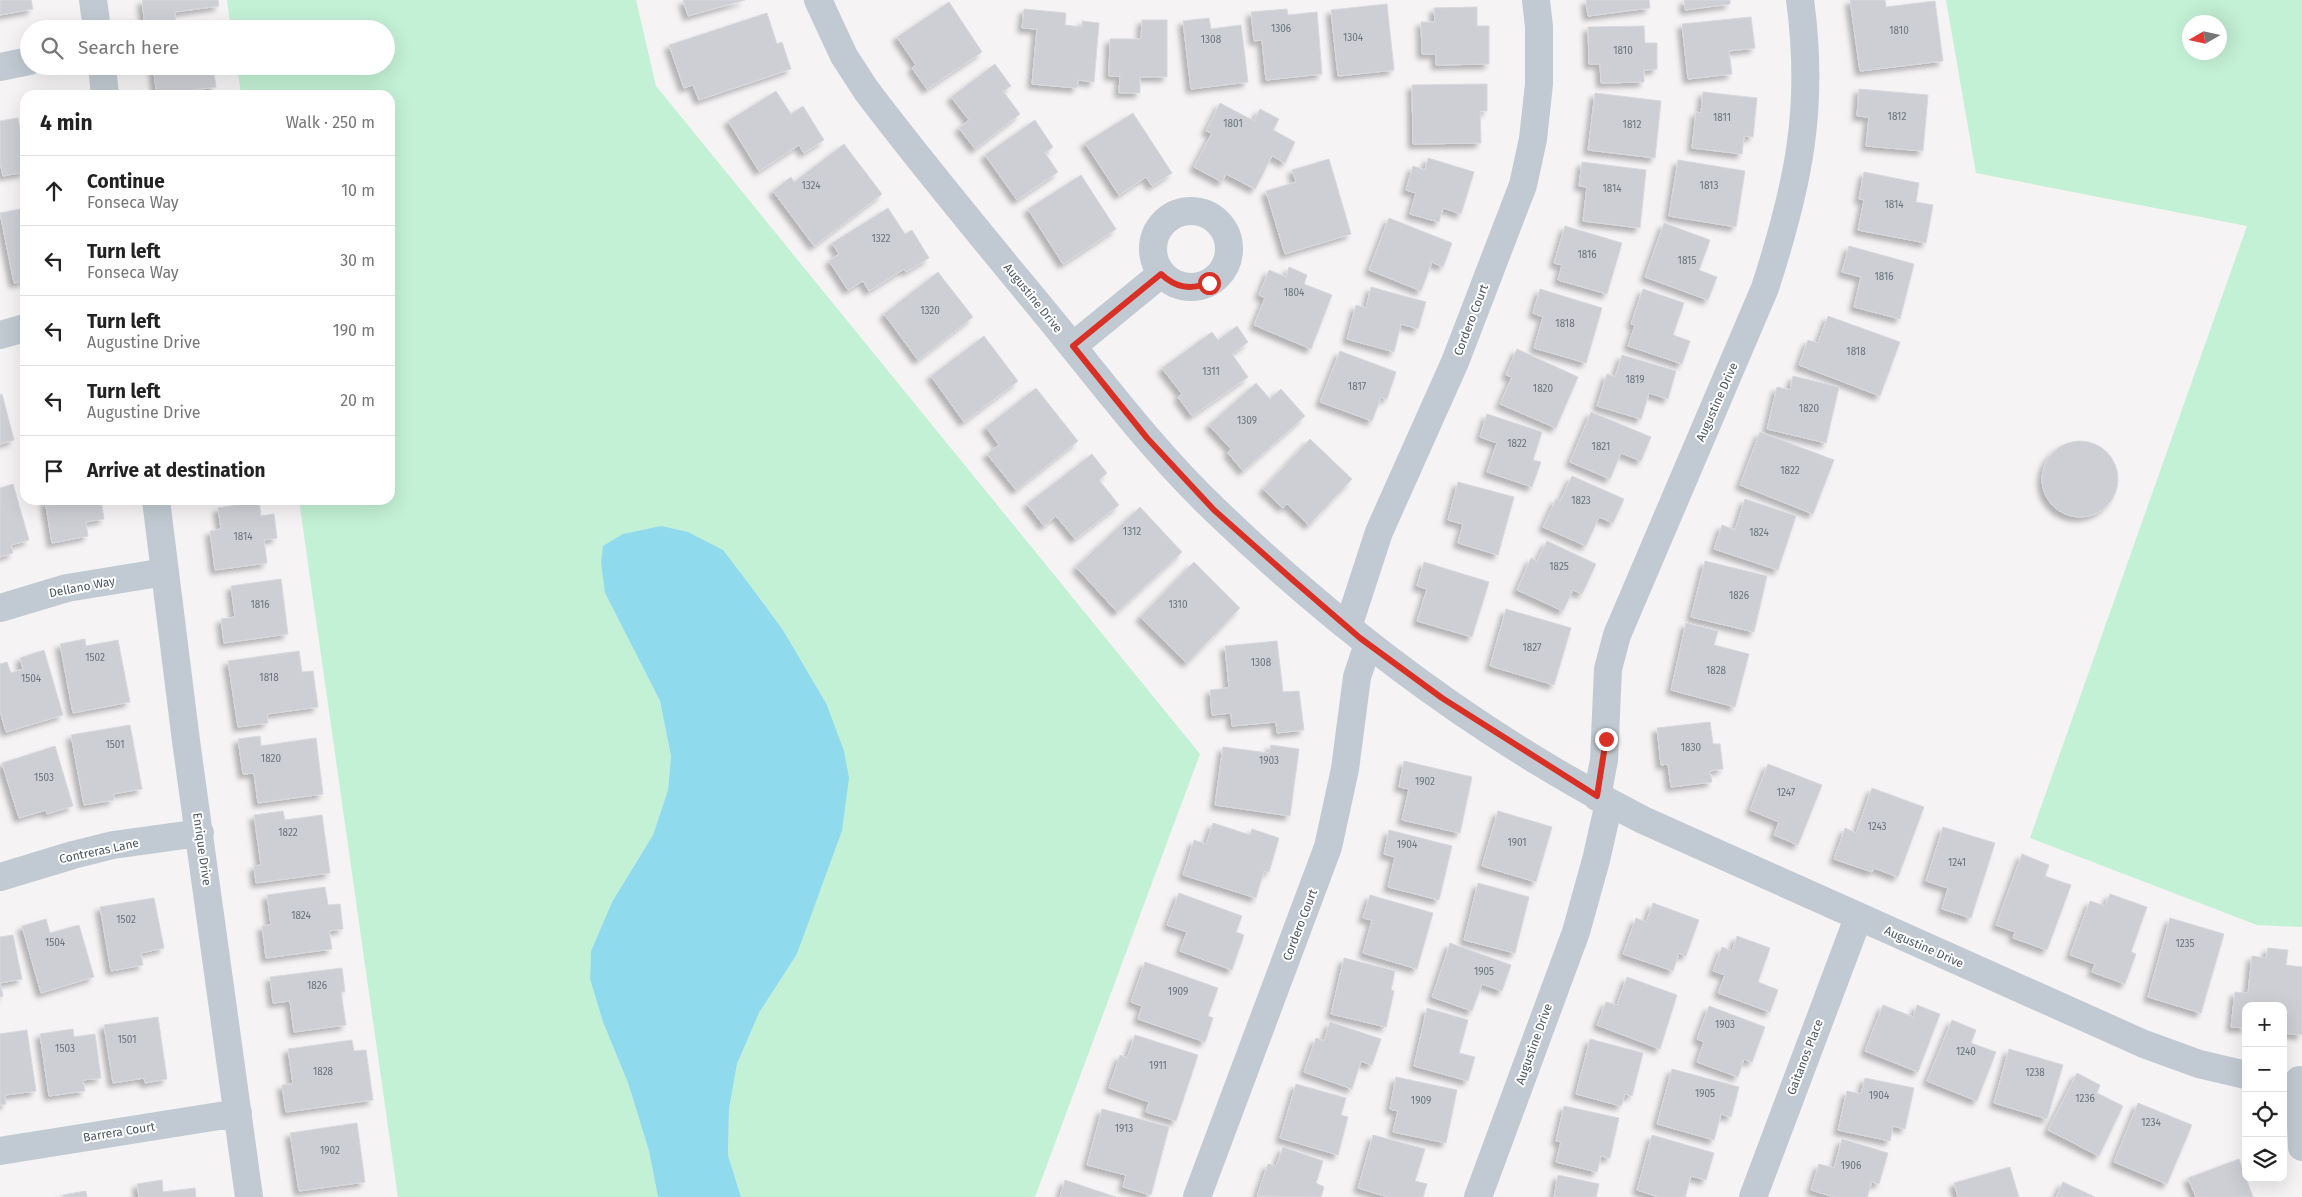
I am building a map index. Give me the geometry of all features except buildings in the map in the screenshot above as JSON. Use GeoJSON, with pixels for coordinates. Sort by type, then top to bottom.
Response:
{"type":"FeatureCollection","features":[{"type":"Feature","properties":{"kind":"street"},"geometry":{"type":"LineString","coordinates":[[94,0],[96,20]]}},
{"type":"Feature","properties":{"kind":"street","name":"Augustine Drive"},"geometry":{"type":"LineString","coordinates":[[818,0],[844,56],[866,90],[1147,438],[1214,510],[1358,636],[1442,698],[1603,800],[1858,918],[2144,1044],[2199,1064],[2242,1074]]}},
{"type":"Feature","properties":{"kind":"street","name":"Cordero Court"},"geometry":{"type":"LineString","coordinates":[[1197,1197],[1328,848],[1345,769],[1357,677],[1358,636],[1380,532],[1455,362],[1523,185],[1533,139],[1539,84],[1539,27],[1536,0]]}},
{"type":"Feature","properties":{"kind":"street","name":"Augustine Drive"},"geometry":{"type":"LineString","coordinates":[[1478,1197],[1576,932],[1596,860],[1603,800],[1608,669],[1617,635],[1765,288],[1794,188],[1804,125],[1807,74],[1800,0]]}},
{"type":"Feature","properties":{"kind":"street"},"geometry":{"type":"LineString","coordinates":[[0,67],[20,64]]}},
{"type":"Feature","properties":{"kind":"street"},"geometry":{"type":"LineString","coordinates":[[103,75],[104,90]]}},
{"type":"Feature","properties":{"kind":"street"},"geometry":{"type":"LineString","coordinates":[[1073,346],[1161,274]]}},
{"type":"Feature","properties":{"kind":"street"},"geometry":{"type":"LineString","coordinates":[[0,335],[20,329]]}},
{"type":"Feature","properties":{"kind":"street","name":"Enrique Drive"},"geometry":{"type":"LineString","coordinates":[[157,505],[248,1197]]}},
{"type":"Feature","properties":{"kind":"street","name":"Dellano Way"},"geometry":{"type":"LineString","coordinates":[[0,608],[67,588],[166,572]]}},
{"type":"Feature","properties":{"kind":"street","name":"Contreras Lane"},"geometry":{"type":"LineString","coordinates":[[0,877],[73,855],[113,846],[200,834]]}},
{"type":"Feature","properties":{"kind":"street","name":"Gaitanos Place"},"geometry":{"type":"LineString","coordinates":[[1753,1197],[1858,918]]}},
{"type":"Feature","properties":{"kind":"street"},"geometry":{"type":"LineString","coordinates":[[2295,1080],[2302,1147]]}},
{"type":"Feature","properties":{"kind":"street","name":"Barrera Court"},"geometry":{"type":"LineString","coordinates":[[0,1151],[238,1113]]}},
{"type":"Feature","properties":{"kind":"green space"},"geometry":{"type":"Polygon","coordinates":[[[227,0],[636,0],[656,86],[1200,754],[1035,1197],[741,1197],[728,1155],[729,1109],[737,1064],[759,1013],[797,954],[842,831],[826,703],[783,630],[752,588],[605,593],[660,701],[671,756],[668,790],[653,835],[612,902],[591,951],[590,979],[603,1022],[628,1083],[649,1151],[658,1197],[398,1197],[300,505],[395,505],[395,90],[240,90],[238,75],[395,75],[395,20],[230,20],[227,0]]]}},
{"type":"Feature","properties":{"kind":"green space"},"geometry":{"type":"Polygon","coordinates":[[[1946,0],[2302,0],[2302,927],[2257,925],[2030,838],[2247,226],[1976,173],[1946,0]]]}},
{"type":"Feature","properties":{"kind":"water"},"geometry":{"type":"Polygon","coordinates":[[[661,526],[688,532],[723,550],[752,588],[783,630],[826,703],[844,751],[849,778],[842,831],[797,954],[759,1013],[737,1064],[729,1109],[728,1155],[741,1197],[658,1197],[649,1151],[628,1083],[603,1022],[590,979],[591,951],[612,902],[653,835],[668,790],[671,756],[660,701],[605,593],[601,562],[603,546],[623,534],[661,526]]]}},
{"type":"Feature","properties":{"kind":"route"},"geometry":{"type":"LineString","coordinates":[[1209,283],[1197,288],[1183,288],[1171,283],[1161,274],[1073,346],[1147,438],[1214,510],[1368,644],[1442,698],[1597,796],[1606,739]]}}]}
